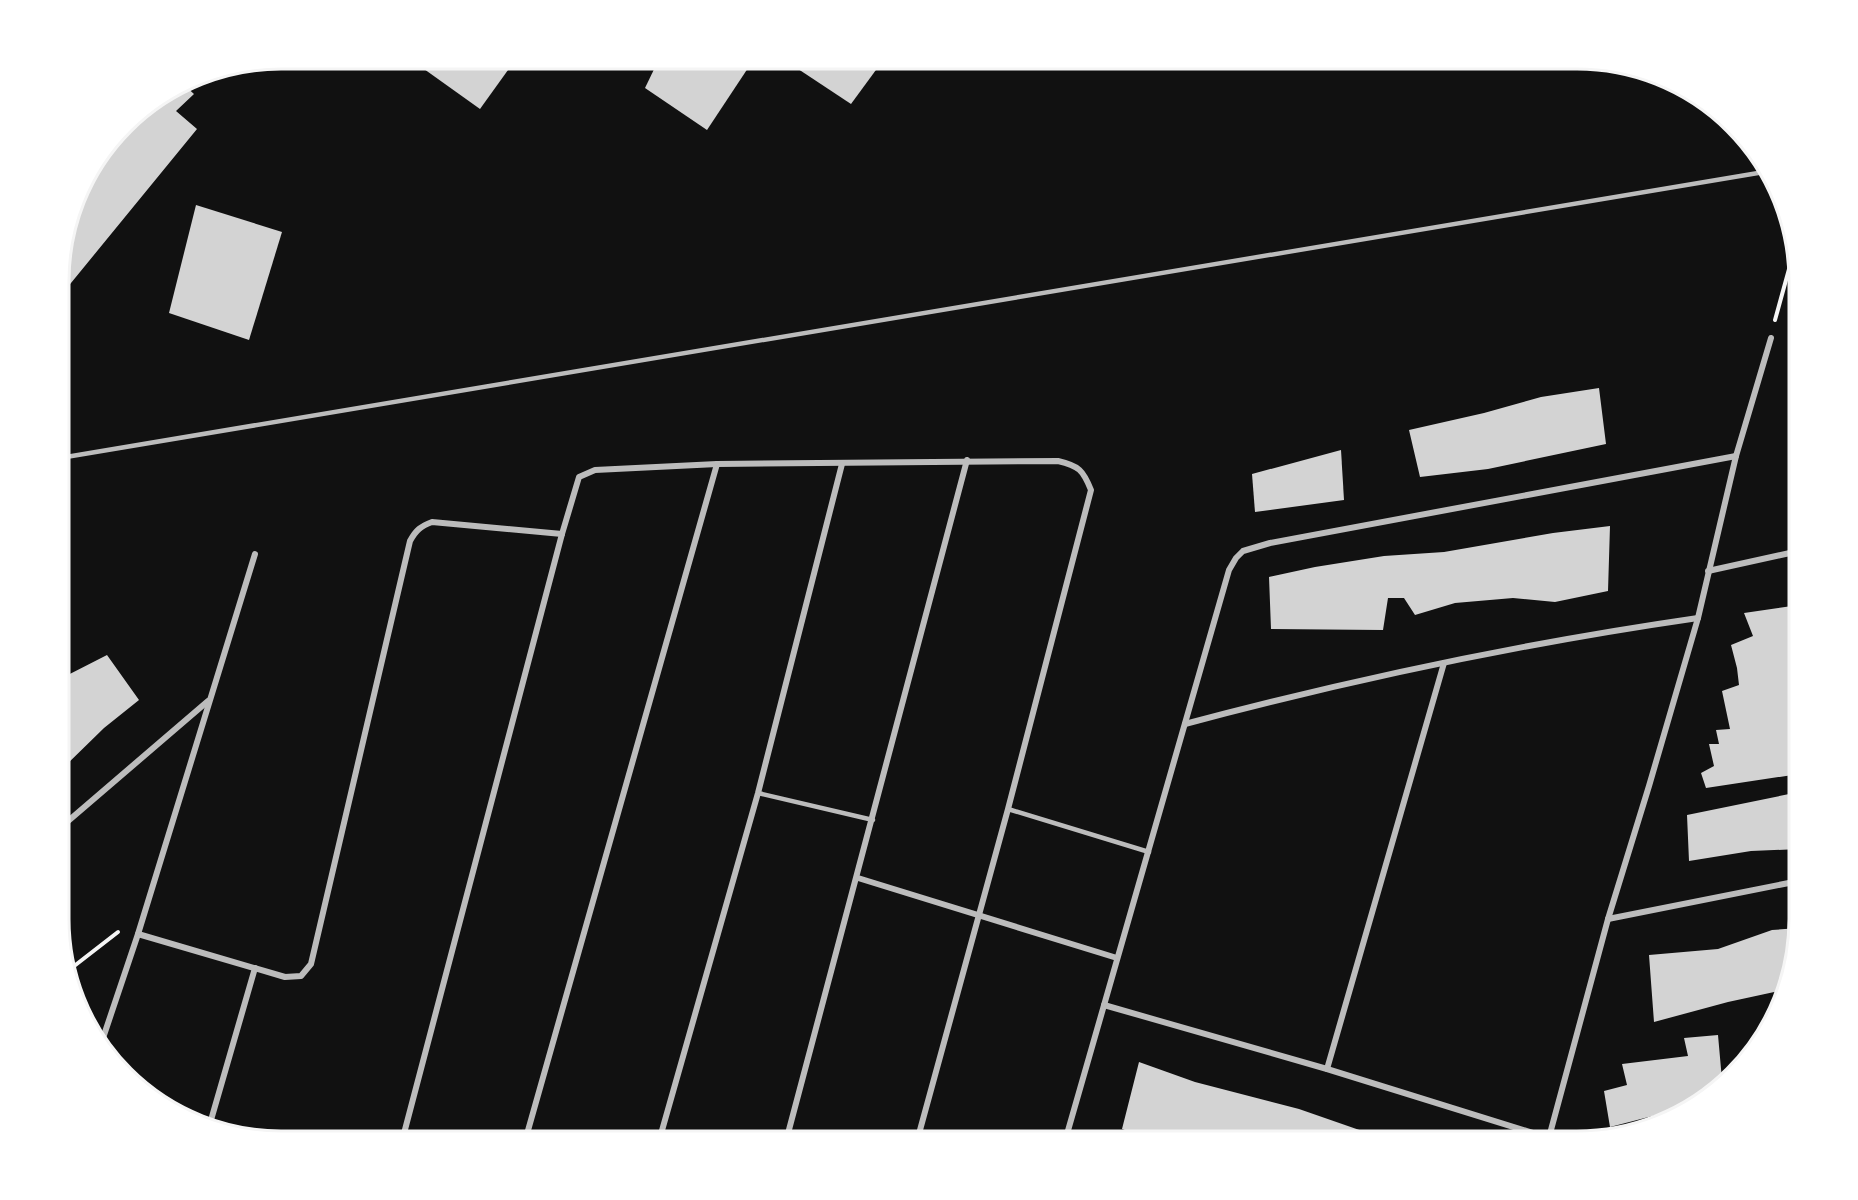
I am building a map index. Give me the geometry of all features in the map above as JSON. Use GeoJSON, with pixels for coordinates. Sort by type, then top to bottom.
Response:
{"type":"FeatureCollection","features":[{"type":"Feature","properties":{"kind":"street"},"geometry":{"type":"LineString","coordinates":[[1550,1131],[1608,919],[1698,618],[1736,456],[1771,338]]}},
{"type":"Feature","properties":{"kind":"street"},"geometry":{"type":"LineString","coordinates":[[1068,1131],[1229,570],[1236,558],[1244,551],[1270,543],[1736,456]]}},
{"type":"Feature","properties":{"kind":"street"},"geometry":{"type":"LineString","coordinates":[[789,1131],[858,878],[967,460]]}},
{"type":"Feature","properties":{"kind":"street"},"geometry":{"type":"LineString","coordinates":[[405,1131],[575,485],[579,477],[595,470],[717,464],[842,464],[967,460],[1058,461],[1074,465],[1084,473],[1091,490],[1008,810],[920,1131]]}},
{"type":"Feature","properties":{"kind":"street"},"geometry":{"type":"LineString","coordinates":[[528,1131],[717,464]]}},
{"type":"Feature","properties":{"kind":"street"},"geometry":{"type":"LineString","coordinates":[[662,1131],[758,793],[842,464]]}},
{"type":"Feature","properties":{"kind":"street"},"geometry":{"type":"LineString","coordinates":[[138,934],[285,977],[302,976],[310,964],[410,540],[422,525],[432,522],[562,534]]}},
{"type":"Feature","properties":{"kind":"street"},"geometry":{"type":"LineString","coordinates":[[1708,571],[1789,553]]}},
{"type":"Feature","properties":{"kind":"street"},"geometry":{"type":"LineString","coordinates":[[104,1035],[145,912],[255,554]]}},
{"type":"Feature","properties":{"kind":"street"},"geometry":{"type":"LineString","coordinates":[[1185,724],[1374,676],[1625,628],[1698,618]]}},
{"type":"Feature","properties":{"kind":"street"},"geometry":{"type":"LineString","coordinates":[[1327,1069],[1444,663]]}},
{"type":"Feature","properties":{"kind":"street"},"geometry":{"type":"LineString","coordinates":[[69,820],[209,701]]}},
{"type":"Feature","properties":{"kind":"street"},"geometry":{"type":"LineString","coordinates":[[858,878],[1117,957]]}},
{"type":"Feature","properties":{"kind":"street"},"geometry":{"type":"LineString","coordinates":[[1608,919],[1789,883]]}},
{"type":"Feature","properties":{"kind":"street"},"geometry":{"type":"LineString","coordinates":[[211,1119],[255,968]]}},
{"type":"Feature","properties":{"kind":"street"},"geometry":{"type":"LineString","coordinates":[[1104,1005],[1327,1069],[1520,1131]]}},
{"type":"Feature","properties":{"kind":"lane"},"geometry":{"type":"LineString","coordinates":[[69,456],[1760,173]]}},
{"type":"Feature","properties":{"kind":"lane"},"geometry":{"type":"LineString","coordinates":[[758,793],[873,820]]}},
{"type":"Feature","properties":{"kind":"lane"},"geometry":{"type":"LineString","coordinates":[[1008,810],[1149,852]]}},
{"type":"Feature","properties":{"kind":"path"},"geometry":{"type":"LineString","coordinates":[[1771,338],[1789,270]]}},
{"type":"Feature","properties":{"kind":"path"},"geometry":{"type":"LineString","coordinates":[[74,966],[145,912]]}},
{"type":"Feature","properties":{"kind":"building"},"geometry":{"type":"Polygon","coordinates":[[[424,69],[509,69],[480,109],[424,69]]]}},
{"type":"Feature","properties":{"kind":"building"},"geometry":{"type":"Polygon","coordinates":[[[654,69],[747,69],[707,130],[645,88],[654,69]]]}},
{"type":"Feature","properties":{"kind":"building"},"geometry":{"type":"Polygon","coordinates":[[[798,69],[877,69],[851,104],[798,69]]]}},
{"type":"Feature","properties":{"kind":"building"},"geometry":{"type":"Polygon","coordinates":[[[189,90],[194,94],[176,111],[197,129],[69,285],[73,240],[80,213],[97,175],[122,141],[152,113],[189,90]]]}},
{"type":"Feature","properties":{"kind":"building"},"geometry":{"type":"Polygon","coordinates":[[[196,205],[282,232],[249,340],[169,313],[196,205]]]}},
{"type":"Feature","properties":{"kind":"building"},"geometry":{"type":"Polygon","coordinates":[[[1599,388],[1606,444],[1488,469],[1420,477],[1409,430],[1541,397],[1599,388]]]}},
{"type":"Feature","properties":{"kind":"building"},"geometry":{"type":"Polygon","coordinates":[[[1341,450],[1344,500],[1255,512],[1252,474],[1341,450]]]}},
{"type":"Feature","properties":{"kind":"building"},"geometry":{"type":"Polygon","coordinates":[[[1610,526],[1608,591],[1555,602],[1513,598],[1455,603],[1415,615],[1404,598],[1388,598],[1383,630],[1271,629],[1269,577],[1384,556],[1444,552],[1553,533],[1610,526]]]}},
{"type":"Feature","properties":{"kind":"building"},"geometry":{"type":"Polygon","coordinates":[[[1789,606],[1789,776],[1706,788],[1701,773],[1714,766],[1709,744],[1719,744],[1716,730],[1730,729],[1722,691],[1739,685],[1731,645],[1753,636],[1744,613],[1789,606]]]}},
{"type":"Feature","properties":{"kind":"building"},"geometry":{"type":"Polygon","coordinates":[[[107,655],[139,700],[104,728],[69,762],[69,674],[107,655]]]}},
{"type":"Feature","properties":{"kind":"building"},"geometry":{"type":"Polygon","coordinates":[[[1789,794],[1789,849],[1751,851],[1689,861],[1687,815],[1789,794]]]}},
{"type":"Feature","properties":{"kind":"building"},"geometry":{"type":"Polygon","coordinates":[[[1789,929],[1785,960],[1776,992],[1654,1022],[1649,955],[1718,949],[1772,930],[1789,929]]]}},
{"type":"Feature","properties":{"kind":"building"},"geometry":{"type":"Polygon","coordinates":[[[1718,1035],[1721,1074],[1695,1095],[1671,1109],[1610,1127],[1604,1091],[1627,1085],[1622,1064],[1688,1056],[1684,1038],[1718,1035]]]}},
{"type":"Feature","properties":{"kind":"building"},"geometry":{"type":"Polygon","coordinates":[[[1139,1062],[1195,1082],[1299,1109],[1362,1131],[1128,1131],[1122,1129],[1139,1062]]]}}]}
